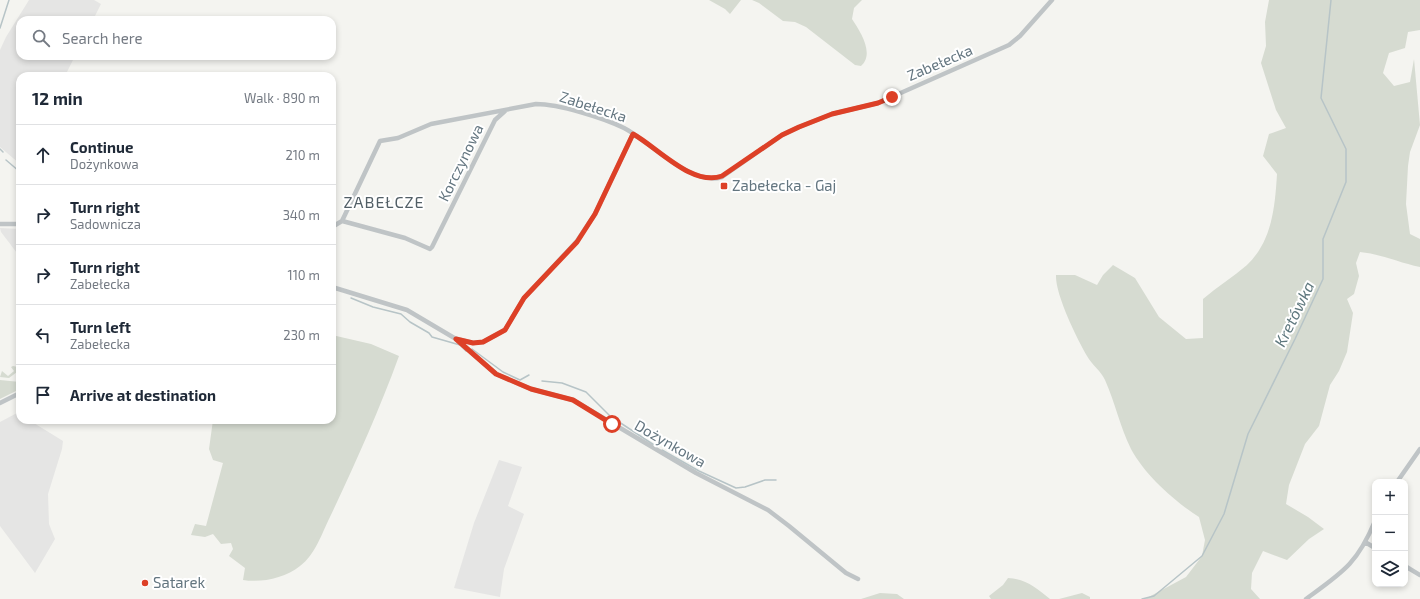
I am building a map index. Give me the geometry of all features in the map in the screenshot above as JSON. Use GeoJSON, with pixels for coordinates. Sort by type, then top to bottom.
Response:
{"type":"FeatureCollection","features":[{"type":"Feature","properties":{"kind":"street","name":"Zabełecka"},"geometry":{"type":"LineString","coordinates":[[342,221],[380,141],[398,138],[431,124],[505,111],[524,106],[545,104],[600,119],[633,134],[689,172],[705,178],[715,179],[722,176],[782,135],[799,127],[832,114],[878,103],[1009,45],[1020,36],[1052,0]]}},
{"type":"Feature","properties":{"kind":"street","name":"Korczynowa"},"geometry":{"type":"LineString","coordinates":[[342,221],[404,238],[430,249],[435,243],[495,120],[505,111]]}},
{"type":"Feature","properties":{"kind":"street"},"geometry":{"type":"LineString","coordinates":[[456,339],[473,343],[483,342],[505,330],[524,298],[577,242],[595,214],[633,134]]}},
{"type":"Feature","properties":{"kind":"street"},"geometry":{"type":"LineString","coordinates":[[336,225],[342,221]]}},
{"type":"Feature","properties":{"kind":"street"},"geometry":{"type":"LineString","coordinates":[[0,224],[16,224]]}},
{"type":"Feature","properties":{"kind":"street","name":"Dożynkowa"},"geometry":{"type":"LineString","coordinates":[[336,288],[398,306],[456,339],[496,374],[531,389],[573,400],[696,473],[768,510],[846,573],[858,579]]}},
{"type":"Feature","properties":{"kind":"street"},"geometry":{"type":"LineString","coordinates":[[0,403],[16,395]]}},
{"type":"Feature","properties":{"kind":"street"},"geometry":{"type":"LineString","coordinates":[[1399,479],[1420,449]]}},
{"type":"Feature","properties":{"kind":"street"},"geometry":{"type":"LineString","coordinates":[[1306,599],[1343,572],[1354,560],[1372,527]]}},
{"type":"Feature","properties":{"kind":"street"},"geometry":{"type":"LineString","coordinates":[[1365,542],[1372,546]]}},
{"type":"Feature","properties":{"kind":"street"},"geometry":{"type":"LineString","coordinates":[[1408,568],[1420,575]]}},
{"type":"Feature","properties":{"kind":"shaded area"},"geometry":{"type":"Polygon","coordinates":[[[29,0],[94,0],[101,4],[95,16],[19,16],[29,0]]]}},
{"type":"Feature","properties":{"kind":"shaded area"},"geometry":{"type":"Polygon","coordinates":[[[709,0],[741,0],[730,14],[725,9],[709,0]]]}},
{"type":"Feature","properties":{"kind":"shaded area"},"geometry":{"type":"Polygon","coordinates":[[[752,0],[862,0],[854,8],[852,19],[865,42],[867,55],[865,61],[861,66],[855,65],[806,27],[795,22],[783,21],[759,3],[752,0]]]}},
{"type":"Feature","properties":{"kind":"shaded area"},"geometry":{"type":"Polygon","coordinates":[[[1269,0],[1420,0],[1420,30],[1408,32],[1405,48],[1389,53],[1383,73],[1394,86],[1410,82],[1414,59],[1420,125],[1410,152],[1406,204],[1410,234],[1420,239],[1420,267],[1360,252],[1356,263],[1359,276],[1354,294],[1347,299],[1353,313],[1347,352],[1339,371],[1330,385],[1319,426],[1305,444],[1289,485],[1286,504],[1308,517],[1324,529],[1309,539],[1287,560],[1263,551],[1252,573],[1251,589],[1260,599],[1145,599],[1186,577],[1202,556],[1205,540],[1199,517],[1170,495],[1152,478],[1131,449],[1105,380],[1087,356],[1067,316],[1059,293],[1056,275],[1075,275],[1097,285],[1103,275],[1113,265],[1135,278],[1159,317],[1186,339],[1203,338],[1203,299],[1247,265],[1262,245],[1271,223],[1277,174],[1263,156],[1269,134],[1286,128],[1276,110],[1261,63],[1266,46],[1265,22],[1269,0]]]}},
{"type":"Feature","properties":{"kind":"shaded area"},"geometry":{"type":"Polygon","coordinates":[[[16,21],[16,60],[73,60],[67,72],[16,72],[16,161],[0,147],[0,50],[16,21]]]}},
{"type":"Feature","properties":{"kind":"shaded area"},"geometry":{"type":"Polygon","coordinates":[[[0,228],[16,229],[16,252],[1,232],[0,228]]]}},
{"type":"Feature","properties":{"kind":"shaded area"},"geometry":{"type":"Polygon","coordinates":[[[336,336],[371,344],[399,356],[358,457],[321,537],[310,556],[300,566],[287,574],[273,579],[258,581],[243,580],[245,568],[229,556],[233,549],[231,543],[221,544],[213,534],[205,537],[191,535],[195,524],[206,526],[223,463],[213,460],[209,449],[212,424],[336,424],[336,336]]]}},
{"type":"Feature","properties":{"kind":"shaded area"},"geometry":{"type":"Polygon","coordinates":[[[11,367],[16,367],[16,373],[9,378],[0,377],[2,371],[8,376],[14,371],[11,367]]]}},
{"type":"Feature","properties":{"kind":"shaded area"},"geometry":{"type":"Polygon","coordinates":[[[0,380],[16,382],[16,391],[0,399],[0,380]]]}},
{"type":"Feature","properties":{"kind":"shaded area"},"geometry":{"type":"Polygon","coordinates":[[[16,414],[16,424],[35,424],[63,441],[62,449],[48,494],[49,524],[55,539],[35,573],[0,526],[0,422],[16,414]]]}},
{"type":"Feature","properties":{"kind":"shaded area"},"geometry":{"type":"Polygon","coordinates":[[[499,460],[522,467],[508,506],[524,514],[504,569],[500,597],[454,588],[474,523],[499,460]]]}},
{"type":"Feature","properties":{"kind":"shaded area"},"geometry":{"type":"Polygon","coordinates":[[[1008,578],[1026,582],[1050,599],[991,599],[989,596],[1003,585],[1008,578]]]}},
{"type":"Feature","properties":{"kind":"shaded area"},"geometry":{"type":"Polygon","coordinates":[[[880,593],[897,594],[904,599],[861,599],[880,593]]]}},
{"type":"Feature","properties":{"kind":"shaded area"},"geometry":{"type":"Polygon","coordinates":[[[1082,593],[1090,597],[1090,599],[1059,599],[1082,593]]]}},
{"type":"Feature","properties":{"kind":"waterway"},"geometry":{"type":"LineString","coordinates":[[0,28],[9,0]]}},
{"type":"Feature","properties":{"kind":"waterway","name":"Kretówka"},"geometry":{"type":"LineString","coordinates":[[1142,599],[1154,596],[1202,556],[1224,514],[1248,434],[1323,279],[1323,239],[1346,182],[1346,149],[1321,98],[1331,0]]}},
{"type":"Feature","properties":{"kind":"waterway"},"geometry":{"type":"LineString","coordinates":[[0,149],[3,152]]}},
{"type":"Feature","properties":{"kind":"waterway"},"geometry":{"type":"LineString","coordinates":[[6,160],[16,169]]}},
{"type":"Feature","properties":{"kind":"waterway"},"geometry":{"type":"LineString","coordinates":[[351,298],[373,307],[401,314],[410,322],[429,333],[432,337],[460,345],[466,351]]}},
{"type":"Feature","properties":{"kind":"waterway"},"geometry":{"type":"LineString","coordinates":[[472,349],[503,372],[520,380],[529,375]]}},
{"type":"Feature","properties":{"kind":"waterway"},"geometry":{"type":"LineString","coordinates":[[542,381],[562,383],[586,392],[610,416],[657,447]]}},
{"type":"Feature","properties":{"kind":"waterway"},"geometry":{"type":"LineString","coordinates":[[662,450],[699,471],[736,488],[745,487],[765,480],[776,480]]}},
{"type":"Feature","properties":{"kind":"place","name":"Zabełecka - Gaj"},"geometry":{"type":"Point","coordinates":[724,186]}},
{"type":"Feature","properties":{"kind":"place","name":"Satarek"},"geometry":{"type":"Point","coordinates":[145,583]}},
{"type":"Feature","properties":{"kind":"district","name":"ZABEŁCZE"},"geometry":{"type":"Point","coordinates":[384,202]}},
{"type":"Feature","properties":{"kind":"route"},"geometry":{"type":"LineString","coordinates":[[612,424],[573,400],[531,389],[496,374],[456,339],[473,343],[483,342],[499,335],[512,322],[524,298],[577,242],[595,214],[633,134],[689,172],[705,178],[715,179],[722,176],[782,135],[799,127],[832,114],[878,103],[892,97]]}}]}
